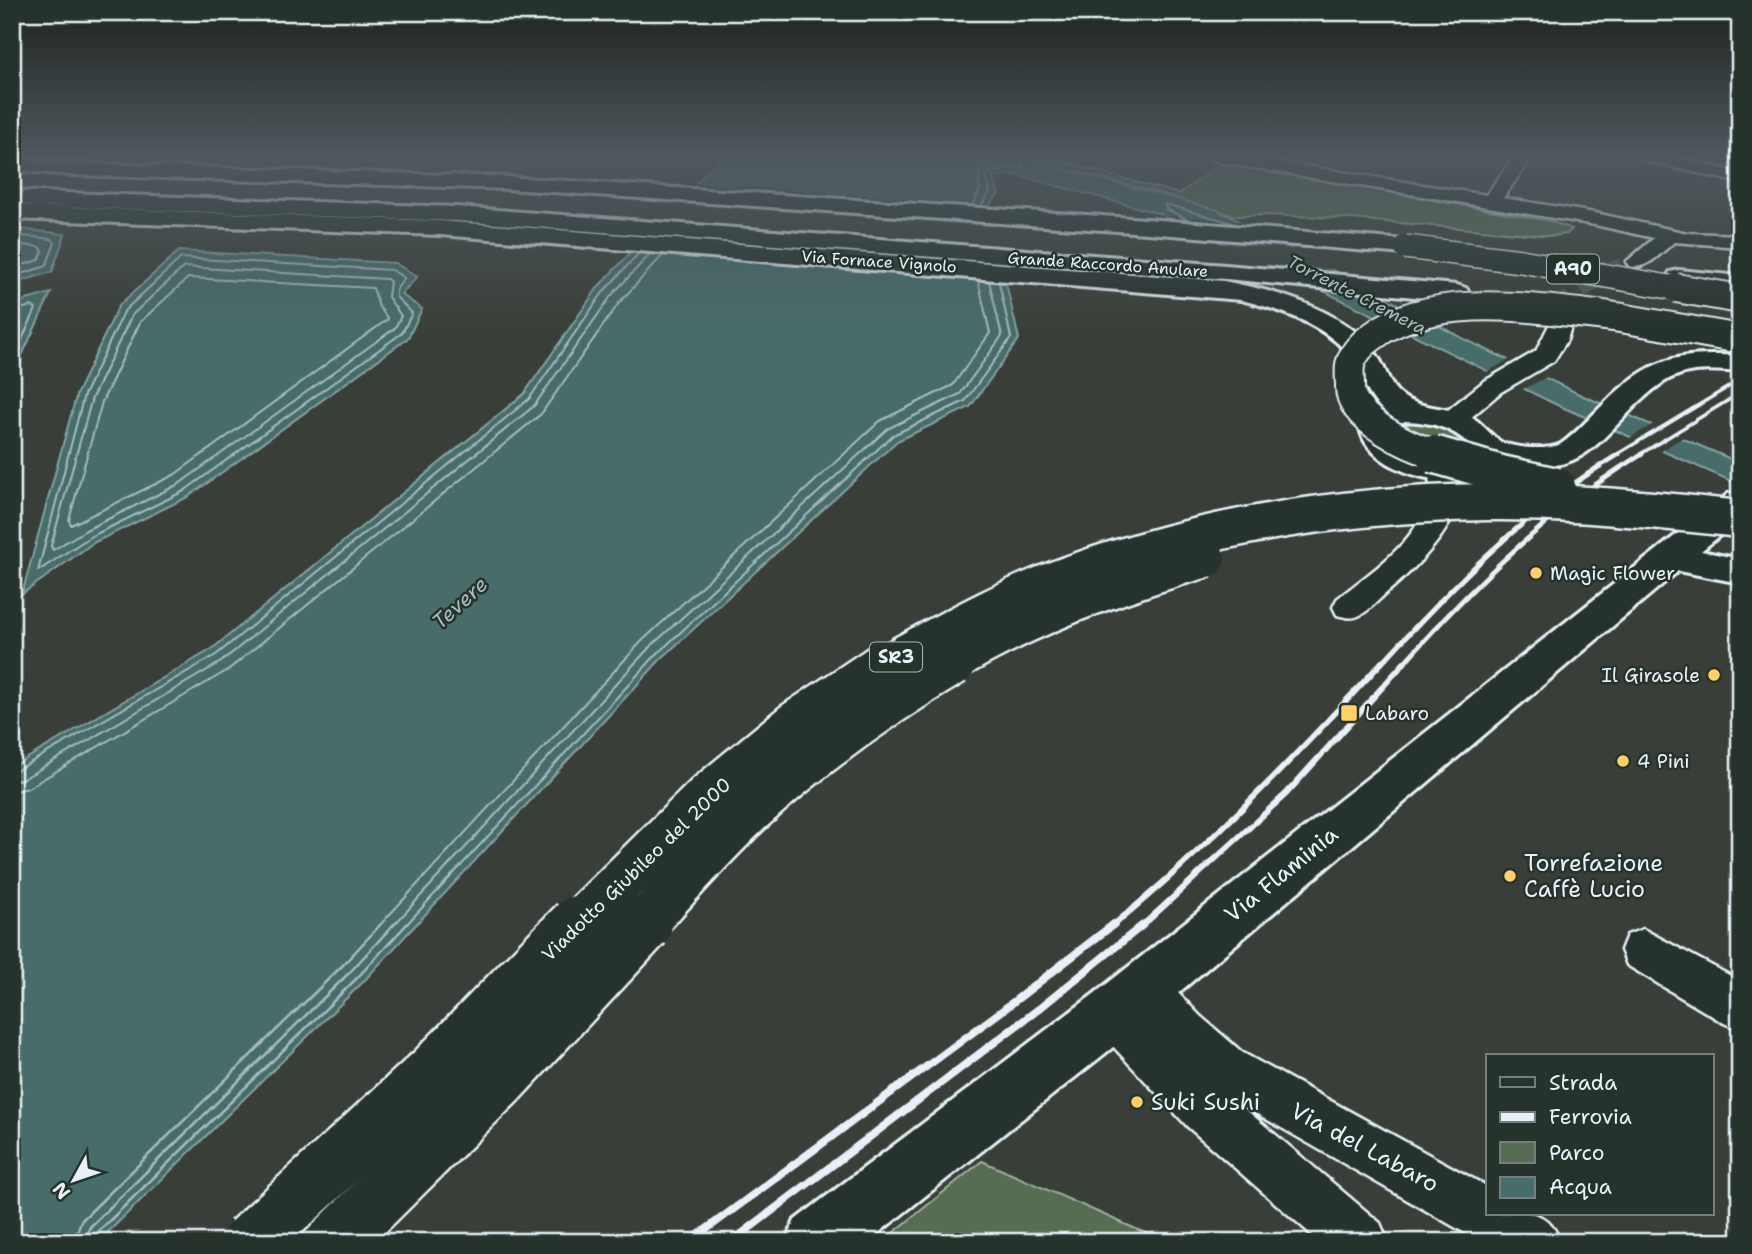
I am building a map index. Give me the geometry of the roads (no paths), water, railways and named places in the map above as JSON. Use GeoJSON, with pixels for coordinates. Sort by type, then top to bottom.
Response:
{"type":"FeatureCollection","features":[{"type":"Feature","properties":{"kind":"main road","name":"Via Fornace Vignolo"},"geometry":{"type":"LineString","coordinates":[[484,216],[1243,292],[1277,301],[1305,313],[1341,335],[1362,353],[1384,396],[1404,412]]}},
{"type":"Feature","properties":{"kind":"main road","name":"Grande Raccordo Anulare"},"geometry":{"type":"LineString","coordinates":[[490,216],[1394,286],[1510,300],[1740,339]]}},
{"type":"Feature","properties":{"kind":"main road","name":"Grande Raccordo Anulare"},"geometry":{"type":"LineString","coordinates":[[514,216],[1152,244],[1406,266],[1609,293],[1740,317]]}},
{"type":"Feature","properties":{"kind":"main road","name":"A90"},"geometry":{"type":"LineString","coordinates":[[983,216],[1354,241],[1533,262],[1740,299]]}},
{"type":"Feature","properties":{"kind":"main road"},"geometry":{"type":"LineString","coordinates":[[1405,247],[1505,253],[1624,267],[1740,290]]}},
{"type":"Feature","properties":{"kind":"main road"},"geometry":{"type":"LineString","coordinates":[[1665,275],[1740,284]]}},
{"type":"Feature","properties":{"kind":"main road"},"geometry":{"type":"LineString","coordinates":[[1624,318],[1506,308],[1423,314],[1390,326],[1365,343],[1349,368],[1350,388],[1357,405],[1376,424],[1407,443],[1443,459],[1492,472],[1730,516]]}},
{"type":"Feature","properties":{"kind":"main road"},"geometry":{"type":"LineString","coordinates":[[1487,449],[1549,456],[1567,453],[1584,441],[1654,373],[1677,365],[1700,362],[1740,364]]}},
{"type":"Feature","properties":{"kind":"main road"},"geometry":{"type":"LineString","coordinates":[[1419,412],[1452,420],[1475,433],[1487,449],[1483,464],[1460,472],[1443,472],[1407,462],[1381,445],[1376,435],[1376,426],[1381,419],[1391,414],[1419,412]]}},
{"type":"Feature","properties":{"kind":"main road","name":"Viadotto Giubileo del 2000"},"geometry":{"type":"LineString","coordinates":[[250,1242],[407,1098],[711,793],[823,705],[908,650],[963,619],[1027,590],[1110,559],[1213,531],[1294,516],[1376,507],[1485,502],[1730,516]]}},
{"type":"Feature","properties":{"kind":"main road","name":"Via Flaminia"},"geometry":{"type":"LineString","coordinates":[[817,1242],[1127,1000],[1672,558],[1730,516]]}},
{"type":"Feature","properties":{"kind":"main road","name":"Viadotto Giubileo del 2000"},"geometry":{"type":"LineString","coordinates":[[335,1242],[425,1155],[550,1026],[709,853],[764,800],[863,720],[931,676],[1019,628],[1084,598],[1177,567],[1254,548],[1332,536],[1414,528],[1508,524],[1634,529],[1730,516]]}},
{"type":"Feature","properties":{"kind":"main road"},"geometry":{"type":"LineString","coordinates":[[1672,558],[1740,571]]}},
{"type":"Feature","properties":{"kind":"street"},"geometry":{"type":"LineString","coordinates":[[1574,216],[1669,236],[1740,241]]}},
{"type":"Feature","properties":{"kind":"street"},"geometry":{"type":"LineString","coordinates":[[1636,262],[1669,236]]}},
{"type":"Feature","properties":{"kind":"street"},"geometry":{"type":"LineString","coordinates":[[1452,420],[1479,396],[1540,360],[1555,340],[1562,320]]}},
{"type":"Feature","properties":{"kind":"street"},"geometry":{"type":"LineString","coordinates":[[1349,607],[1408,555],[1430,529],[1447,495],[1443,472]]}},
{"type":"Feature","properties":{"kind":"street"},"geometry":{"type":"LineString","coordinates":[[1643,950],[1740,1007]]}},
{"type":"Feature","properties":{"kind":"street"},"geometry":{"type":"LineString","coordinates":[[1127,1000],[1206,1109],[1361,1242]]}},
{"type":"Feature","properties":{"kind":"street","name":"Via del Labaro"},"geometry":{"type":"LineString","coordinates":[[1127,1000],[1183,1033],[1226,1070],[1486,1215]]}},
{"type":"Feature","properties":{"kind":"street","name":"Via del Labaro"},"geometry":{"type":"LineString","coordinates":[[1487,1216],[1534,1242]]}},
{"type":"Feature","properties":{"kind":"water","name":"Tevere"},"geometry":{"type":"Polygon","coordinates":[[[666,216],[990,216],[1019,339],[970,407],[897,441],[660,660],[362,983],[98,1242],[12,1242],[12,767],[212,649],[524,394],[599,286],[666,216]]]}},
{"type":"Feature","properties":{"kind":"water","name":"Torrente Cremera"},"geometry":{"type":"Polygon","coordinates":[[[1163,216],[1229,216],[1464,339],[1579,394],[1740,463],[1740,485],[1555,404],[1163,216]]]}},
{"type":"Feature","properties":{"kind":"water"},"geometry":{"type":"Polygon","coordinates":[[[12,228],[65,234],[52,272],[12,284],[12,228]]]}},
{"type":"Feature","properties":{"kind":"water"},"geometry":{"type":"Polygon","coordinates":[[[179,251],[395,263],[417,277],[401,294],[422,309],[408,338],[188,497],[93,543],[22,594],[77,393],[119,305],[179,251]]]}},
{"type":"Feature","properties":{"kind":"water"},"geometry":{"type":"Polygon","coordinates":[[[51,293],[12,377],[12,304],[51,293]]]}},
{"type":"Feature","properties":{"kind":"tunnel"},"geometry":{"type":"LineString","coordinates":[[1581,289],[1600,276],[1636,262]]}},
{"type":"Feature","properties":{"kind":"tunnel"},"geometry":{"type":"LineString","coordinates":[[1562,320],[1567,307],[1581,289]]}},
{"type":"Feature","properties":{"kind":"railway"},"geometry":{"type":"LineString","coordinates":[[1616,455],[1740,380]]}},
{"type":"Feature","properties":{"kind":"railway"},"geometry":{"type":"LineString","coordinates":[[1639,455],[1740,393]]}},
{"type":"Feature","properties":{"kind":"railway"},"geometry":{"type":"LineString","coordinates":[[1381,664],[1492,550],[1552,500],[1619,454]]}},
{"type":"Feature","properties":{"kind":"railway"},"geometry":{"type":"LineString","coordinates":[[1403,664],[1457,605],[1515,550],[1576,499],[1642,454]]}},
{"type":"Feature","properties":{"kind":"railway"},"geometry":{"type":"LineString","coordinates":[[1112,926],[1184,864],[1252,799],[1382,662]]}},
{"type":"Feature","properties":{"kind":"railway"},"geometry":{"type":"LineString","coordinates":[[1142,926],[1286,794],[1405,662]]}},
{"type":"Feature","properties":{"kind":"railway"},"geometry":{"type":"LineString","coordinates":[[689,1242],[1003,1010],[1114,924]]}},
{"type":"Feature","properties":{"kind":"railway"},"geometry":{"type":"LineString","coordinates":[[731,1242],[1040,1008],[1144,924]]}},
{"type":"Feature","properties":{"kind":"place","name":"Magic Flower"},"geometry":{"type":"Point","coordinates":[1536,573]}},
{"type":"Feature","properties":{"kind":"place","name":"Il Girasole"},"geometry":{"type":"Point","coordinates":[1714,675]}},
{"type":"Feature","properties":{"kind":"place","name":"Labaro"},"geometry":{"type":"Point","coordinates":[1349,713]}},
{"type":"Feature","properties":{"kind":"place","name":"4 Pini"},"geometry":{"type":"Point","coordinates":[1623,761]}},
{"type":"Feature","properties":{"kind":"place","name":"Torrefazione Caffè Lucio"},"geometry":{"type":"Point","coordinates":[1510,876]}},
{"type":"Feature","properties":{"kind":"place","name":"Suki Sushi"},"geometry":{"type":"Point","coordinates":[1137,1102]}}]}
